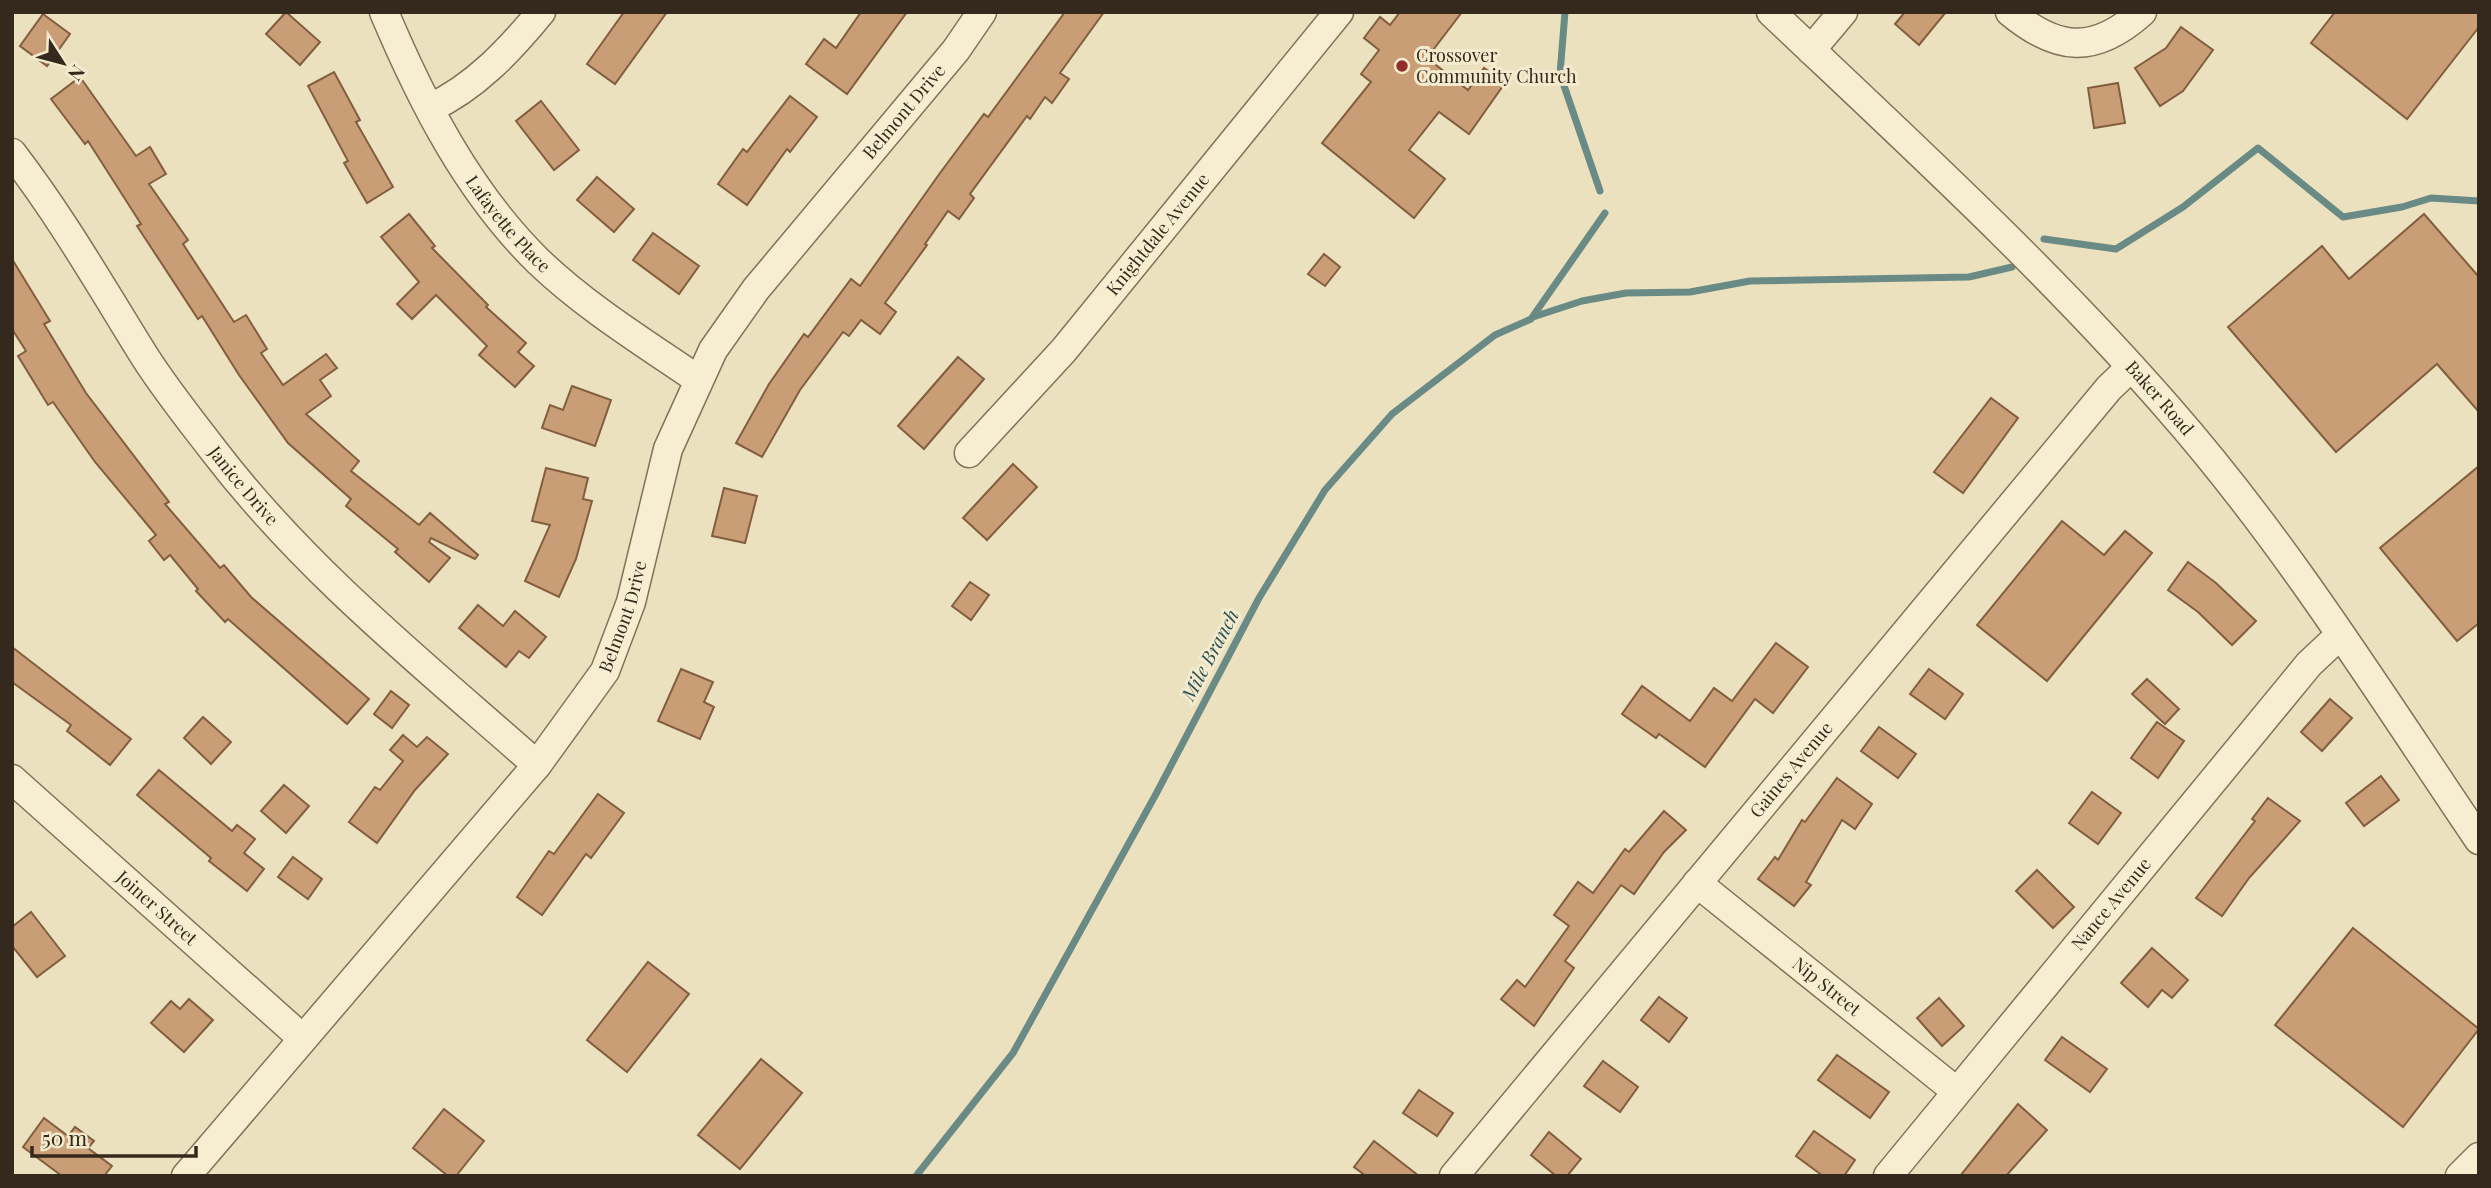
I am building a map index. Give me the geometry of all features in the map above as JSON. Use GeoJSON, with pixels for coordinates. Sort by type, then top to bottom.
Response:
{"type":"FeatureCollection","features":[{"type":"Feature","properties":{"kind":"street","name":"Lafayette Place"},"geometry":{"type":"LineString","coordinates":[[384,12],[460,164],[492,209],[538,261],[602,315],[697,379]]}},
{"type":"Feature","properties":{"kind":"street"},"geometry":{"type":"LineString","coordinates":[[430,108],[453,98],[481,76],[541,12]]}},
{"type":"Feature","properties":{"kind":"street","name":"Belmont Drive"},"geometry":{"type":"LineString","coordinates":[[186,1176],[537,765],[605,671],[631,602],[668,449],[697,379],[713,350],[757,289],[956,50],[982,12]]}},
{"type":"Feature","properties":{"kind":"street","name":"Knightdale Avenue"},"geometry":{"type":"LineString","coordinates":[[969,453],[1064,350],[1339,12]]}},
{"type":"Feature","properties":{"kind":"street","name":"Baker Road"},"geometry":{"type":"LineString","coordinates":[[1772,12],[2044,272],[2170,410],[2283,553],[2479,840]]}},
{"type":"Feature","properties":{"kind":"street"},"geometry":{"type":"LineString","coordinates":[[1811,50],[1843,12]]}},
{"type":"Feature","properties":{"kind":"street"},"geometry":{"type":"LineString","coordinates":[[2010,12],[2035,33],[2067,44],[2091,43],[2142,12]]}},
{"type":"Feature","properties":{"kind":"street","name":"Janice Drive"},"geometry":{"type":"LineString","coordinates":[[12,153],[50,202],[147,360],[216,453],[288,535],[362,612],[537,765]]}},
{"type":"Feature","properties":{"kind":"street","name":"Gaines Avenue"},"geometry":{"type":"LineString","coordinates":[[1454,1176],[2109,388],[2131,367]]}},
{"type":"Feature","properties":{"kind":"street","name":"Nance Avenue"},"geometry":{"type":"LineString","coordinates":[[1888,1176],[2309,664],[2340,635]]}},
{"type":"Feature","properties":{"kind":"street","name":"Joiner Street"},"geometry":{"type":"LineString","coordinates":[[12,779],[302,1038]]}},
{"type":"Feature","properties":{"kind":"street","name":"Nip Street"},"geometry":{"type":"LineString","coordinates":[[1697,883],[1956,1091]]}},
{"type":"Feature","properties":{"kind":"street"},"geometry":{"type":"LineString","coordinates":[[2460,1176],[2479,1157]]}},
{"type":"Feature","properties":{"kind":"building"},"geometry":{"type":"Polygon","coordinates":[[[286,12],[320,42],[300,65],[266,34],[286,12]]]}},
{"type":"Feature","properties":{"kind":"building"},"geometry":{"type":"Polygon","coordinates":[[[624,12],[667,12],[615,84],[587,64],[624,12]]]}},
{"type":"Feature","properties":{"kind":"building"},"geometry":{"type":"Polygon","coordinates":[[[861,12],[907,12],[847,94],[806,64],[824,39],[836,48],[861,12]]]}},
{"type":"Feature","properties":{"kind":"building"},"geometry":{"type":"Polygon","coordinates":[[[1065,12],[1104,12],[1060,73],[1069,79],[1052,103],[1045,97],[1030,119],[1027,116],[970,194],[974,198],[959,219],[948,211],[925,244],[927,245],[885,303],[896,312],[880,334],[861,320],[849,336],[843,332],[800,390],[762,457],[736,443],[769,384],[804,334],[808,337],[851,279],[860,286],[984,114],[988,117],[1065,12]]]}},
{"type":"Feature","properties":{"kind":"building"},"geometry":{"type":"Polygon","coordinates":[[[1400,12],[1462,12],[1427,58],[1468,90],[1484,68],[1505,83],[1469,134],[1439,112],[1409,150],[1445,179],[1414,218],[1322,143],[1371,82],[1361,74],[1379,50],[1364,38],[1380,17],[1390,25],[1400,12]]]}},
{"type":"Feature","properties":{"kind":"building"},"geometry":{"type":"Polygon","coordinates":[[[1905,12],[1946,12],[1919,45],[1895,24],[1905,12]]]}},
{"type":"Feature","properties":{"kind":"building"},"geometry":{"type":"Polygon","coordinates":[[[2335,12],[2479,12],[2479,27],[2407,119],[2311,43],[2335,12]]]}},
{"type":"Feature","properties":{"kind":"building"},"geometry":{"type":"Polygon","coordinates":[[[43,14],[70,34],[47,66],[20,46],[43,14]]]}},
{"type":"Feature","properties":{"kind":"building"},"geometry":{"type":"Polygon","coordinates":[[[2181,27],[2213,50],[2183,91],[2160,106],[2135,68],[2166,48],[2181,27]]]}},
{"type":"Feature","properties":{"kind":"building"},"geometry":{"type":"Polygon","coordinates":[[[334,72],[360,120],[356,122],[393,187],[367,203],[344,163],[348,161],[308,86],[334,72]]]}},
{"type":"Feature","properties":{"kind":"building"},"geometry":{"type":"Polygon","coordinates":[[[80,77],[136,156],[150,147],[166,174],[149,184],[188,240],[183,244],[234,322],[246,315],[267,349],[261,353],[283,385],[326,354],[337,368],[320,380],[331,396],[306,414],[359,461],[351,471],[419,525],[430,513],[478,555],[475,559],[431,538],[429,542],[450,558],[429,582],[395,552],[398,549],[346,506],[351,499],[288,443],[239,375],[202,316],[198,319],[137,226],[141,224],[88,141],[85,144],[51,99],[80,77]]]}},
{"type":"Feature","properties":{"kind":"building"},"geometry":{"type":"Polygon","coordinates":[[[2118,83],[2125,123],[2094,128],[2088,88],[2118,83]]]}},
{"type":"Feature","properties":{"kind":"building"},"geometry":{"type":"Polygon","coordinates":[[[790,96],[817,117],[790,152],[787,149],[747,205],[718,184],[743,149],[747,152],[790,96]]]}},
{"type":"Feature","properties":{"kind":"building"},"geometry":{"type":"Polygon","coordinates":[[[541,101],[579,150],[554,170],[516,121],[541,101]]]}},
{"type":"Feature","properties":{"kind":"building"},"geometry":{"type":"Polygon","coordinates":[[[597,177],[634,209],[614,232],[577,200],[597,177]]]}},
{"type":"Feature","properties":{"kind":"building"},"geometry":{"type":"Polygon","coordinates":[[[409,214],[435,246],[432,248],[488,305],[486,307],[526,343],[518,352],[534,366],[515,387],[479,355],[487,346],[436,295],[412,319],[397,304],[419,282],[381,237],[409,214]]]}},
{"type":"Feature","properties":{"kind":"building"},"geometry":{"type":"Polygon","coordinates":[[[2424,214],[2479,277],[2479,412],[2437,364],[2336,452],[2228,327],[2322,246],[2349,279],[2424,214]]]}},
{"type":"Feature","properties":{"kind":"building"},"geometry":{"type":"Polygon","coordinates":[[[653,233],[699,266],[679,294],[633,260],[653,233]]]}},
{"type":"Feature","properties":{"kind":"building"},"geometry":{"type":"Polygon","coordinates":[[[1324,254],[1340,267],[1325,286],[1308,274],[1324,254]]]}},
{"type":"Feature","properties":{"kind":"building"},"geometry":{"type":"Polygon","coordinates":[[[12,259],[50,321],[44,324],[86,393],[169,502],[165,504],[220,568],[224,565],[251,597],[369,699],[347,724],[228,619],[225,622],[196,591],[198,589],[170,555],[164,560],[149,541],[156,535],[95,462],[53,402],[48,405],[18,356],[26,351],[12,329],[12,259]]]}},
{"type":"Feature","properties":{"kind":"building"},"geometry":{"type":"Polygon","coordinates":[[[958,357],[984,379],[924,449],[898,426],[958,357]]]}},
{"type":"Feature","properties":{"kind":"building"},"geometry":{"type":"Polygon","coordinates":[[[572,386],[611,400],[595,446],[542,428],[550,405],[563,410],[572,386]]]}},
{"type":"Feature","properties":{"kind":"building"},"geometry":{"type":"Polygon","coordinates":[[[1991,398],[2018,418],[1963,493],[1934,472],[1991,398]]]}},
{"type":"Feature","properties":{"kind":"building"},"geometry":{"type":"Polygon","coordinates":[[[1013,464],[1037,487],[987,540],[963,518],[1013,464]]]}},
{"type":"Feature","properties":{"kind":"building"},"geometry":{"type":"Polygon","coordinates":[[[2479,466],[2479,623],[2457,641],[2380,548],[2479,466]]]}},
{"type":"Feature","properties":{"kind":"building"},"geometry":{"type":"Polygon","coordinates":[[[546,468],[588,478],[583,499],[592,501],[576,559],[559,597],[525,581],[550,525],[532,521],[546,468]]]}},
{"type":"Feature","properties":{"kind":"building"},"geometry":{"type":"Polygon","coordinates":[[[724,488],[757,496],[745,543],[712,536],[724,488]]]}},
{"type":"Feature","properties":{"kind":"building"},"geometry":{"type":"Polygon","coordinates":[[[2062,521],[2104,555],[2125,531],[2152,553],[2047,681],[1977,625],[2062,521]]]}},
{"type":"Feature","properties":{"kind":"building"},"geometry":{"type":"Polygon","coordinates":[[[2188,562],[2216,583],[2256,621],[2232,645],[2198,612],[2168,590],[2188,562]]]}},
{"type":"Feature","properties":{"kind":"building"},"geometry":{"type":"Polygon","coordinates":[[[970,582],[989,595],[971,620],[952,606],[970,582]]]}},
{"type":"Feature","properties":{"kind":"building"},"geometry":{"type":"Polygon","coordinates":[[[478,605],[503,626],[515,611],[546,637],[529,658],[519,651],[506,667],[459,628],[478,605]]]}},
{"type":"Feature","properties":{"kind":"building"},"geometry":{"type":"Polygon","coordinates":[[[1776,643],[1808,667],[1773,713],[1755,699],[1705,767],[1659,734],[1656,738],[1622,714],[1642,686],[1690,721],[1714,688],[1732,701],[1776,643]]]}},
{"type":"Feature","properties":{"kind":"building"},"geometry":{"type":"Polygon","coordinates":[[[12,647],[131,739],[110,765],[67,731],[71,725],[12,682],[12,647]]]}},
{"type":"Feature","properties":{"kind":"building"},"geometry":{"type":"Polygon","coordinates":[[[681,669],[713,682],[704,702],[714,707],[700,739],[658,721],[681,669]]]}},
{"type":"Feature","properties":{"kind":"building"},"geometry":{"type":"Polygon","coordinates":[[[1929,669],[1963,694],[1945,719],[1910,694],[1929,669]]]}},
{"type":"Feature","properties":{"kind":"building"},"geometry":{"type":"Polygon","coordinates":[[[2147,679],[2179,709],[2165,724],[2132,694],[2147,679]]]}},
{"type":"Feature","properties":{"kind":"building"},"geometry":{"type":"Polygon","coordinates":[[[391,691],[409,705],[392,728],[374,714],[391,691]]]}},
{"type":"Feature","properties":{"kind":"building"},"geometry":{"type":"Polygon","coordinates":[[[2330,699],[2352,718],[2322,751],[2301,732],[2330,699]]]}},
{"type":"Feature","properties":{"kind":"building"},"geometry":{"type":"Polygon","coordinates":[[[203,717],[231,742],[211,764],[184,738],[203,717]]]}},
{"type":"Feature","properties":{"kind":"building"},"geometry":{"type":"Polygon","coordinates":[[[2157,722],[2184,741],[2158,778],[2131,758],[2157,722]]]}},
{"type":"Feature","properties":{"kind":"building"},"geometry":{"type":"Polygon","coordinates":[[[1879,727],[1916,754],[1898,778],[1861,751],[1879,727]]]}},
{"type":"Feature","properties":{"kind":"building"},"geometry":{"type":"Polygon","coordinates":[[[403,735],[417,747],[427,737],[448,754],[415,790],[377,843],[349,822],[375,787],[380,790],[403,761],[390,750],[403,735]]]}},
{"type":"Feature","properties":{"kind":"building"},"geometry":{"type":"Polygon","coordinates":[[[159,770],[232,831],[237,825],[255,839],[244,853],[264,869],[247,891],[209,861],[211,858],[137,795],[159,770]]]}},
{"type":"Feature","properties":{"kind":"building"},"geometry":{"type":"Polygon","coordinates":[[[2381,776],[2399,800],[2364,826],[2346,803],[2381,776]]]}},
{"type":"Feature","properties":{"kind":"building"},"geometry":{"type":"Polygon","coordinates":[[[1837,778],[1872,804],[1855,829],[1842,820],[1806,882],[1811,885],[1794,906],[1758,879],[1775,857],[1778,860],[1802,820],[1805,822],[1837,778]]]}},
{"type":"Feature","properties":{"kind":"building"},"geometry":{"type":"Polygon","coordinates":[[[284,785],[309,806],[286,833],[261,811],[284,785]]]}},
{"type":"Feature","properties":{"kind":"building"},"geometry":{"type":"Polygon","coordinates":[[[2092,792],[2121,813],[2098,844],[2069,823],[2092,792]]]}},
{"type":"Feature","properties":{"kind":"building"},"geometry":{"type":"Polygon","coordinates":[[[598,794],[624,813],[591,858],[586,854],[542,915],[517,897],[549,851],[554,854],[598,794]]]}},
{"type":"Feature","properties":{"kind":"building"},"geometry":{"type":"Polygon","coordinates":[[[2268,798],[2300,821],[2249,878],[2222,916],[2196,898],[2255,821],[2252,819],[2268,798]]]}},
{"type":"Feature","properties":{"kind":"building"},"geometry":{"type":"Polygon","coordinates":[[[1664,811],[1686,830],[1664,852],[1634,894],[1621,885],[1565,961],[1574,968],[1534,1026],[1501,999],[1517,980],[1525,987],[1569,926],[1554,915],[1578,882],[1593,893],[1625,849],[1629,852],[1664,811]]]}},
{"type":"Feature","properties":{"kind":"building"},"geometry":{"type":"Polygon","coordinates":[[[293,857],[322,879],[308,899],[278,877],[293,857]]]}},
{"type":"Feature","properties":{"kind":"building"},"geometry":{"type":"Polygon","coordinates":[[[2037,870],[2074,907],[2053,928],[2016,891],[2037,870]]]}},
{"type":"Feature","properties":{"kind":"building"},"geometry":{"type":"Polygon","coordinates":[[[31,912],[65,956],[37,977],[12,946],[12,927],[31,912]]]}},
{"type":"Feature","properties":{"kind":"building"},"geometry":{"type":"Polygon","coordinates":[[[2353,928],[2479,1029],[2403,1127],[2275,1025],[2353,928]]]}},
{"type":"Feature","properties":{"kind":"building"},"geometry":{"type":"Polygon","coordinates":[[[2152,948],[2188,980],[2172,998],[2162,990],[2148,1007],[2121,983],[2152,948]]]}},
{"type":"Feature","properties":{"kind":"building"},"geometry":{"type":"Polygon","coordinates":[[[648,962],[689,994],[627,1072],[587,1040],[648,962]]]}},
{"type":"Feature","properties":{"kind":"building"},"geometry":{"type":"Polygon","coordinates":[[[1659,997],[1687,1018],[1669,1042],[1641,1020],[1659,997]]]}},
{"type":"Feature","properties":{"kind":"building"},"geometry":{"type":"Polygon","coordinates":[[[1939,998],[1964,1026],[1942,1046],[1917,1018],[1939,998]]]}},
{"type":"Feature","properties":{"kind":"building"},"geometry":{"type":"Polygon","coordinates":[[[189,999],[213,1020],[184,1052],[151,1023],[171,1001],[180,1009],[189,999]]]}},
{"type":"Feature","properties":{"kind":"building"},"geometry":{"type":"Polygon","coordinates":[[[2062,1037],[2107,1069],[2090,1092],[2045,1060],[2062,1037]]]}},
{"type":"Feature","properties":{"kind":"building"},"geometry":{"type":"Polygon","coordinates":[[[1837,1055],[1889,1092],[1870,1118],[1818,1080],[1837,1055]]]}},
{"type":"Feature","properties":{"kind":"building"},"geometry":{"type":"Polygon","coordinates":[[[761,1059],[802,1093],[740,1169],[698,1135],[761,1059]]]}},
{"type":"Feature","properties":{"kind":"building"},"geometry":{"type":"Polygon","coordinates":[[[1603,1061],[1638,1087],[1620,1112],[1584,1086],[1603,1061]]]}},
{"type":"Feature","properties":{"kind":"building"},"geometry":{"type":"Polygon","coordinates":[[[1419,1090],[1453,1113],[1437,1136],[1403,1113],[1419,1090]]]}},
{"type":"Feature","properties":{"kind":"building"},"geometry":{"type":"Polygon","coordinates":[[[2018,1104],[2047,1130],[2006,1176],[1960,1176],[2018,1104]]]}},
{"type":"Feature","properties":{"kind":"building"},"geometry":{"type":"Polygon","coordinates":[[[444,1109],[484,1141],[456,1176],[448,1176],[413,1148],[444,1109]]]}},
{"type":"Feature","properties":{"kind":"building"},"geometry":{"type":"Polygon","coordinates":[[[44,1118],[68,1136],[75,1127],[94,1141],[88,1148],[112,1166],[104,1176],[62,1176],[23,1147],[44,1118]]]}},
{"type":"Feature","properties":{"kind":"building"},"geometry":{"type":"Polygon","coordinates":[[[1814,1131],[1855,1160],[1844,1176],[1823,1176],[1796,1156],[1814,1131]]]}},
{"type":"Feature","properties":{"kind":"building"},"geometry":{"type":"Polygon","coordinates":[[[1549,1132],[1581,1159],[1567,1176],[1556,1176],[1531,1155],[1549,1132]]]}},
{"type":"Feature","properties":{"kind":"building"},"geometry":{"type":"Polygon","coordinates":[[[1374,1141],[1419,1176],[1366,1176],[1354,1167],[1374,1141]]]}},
{"type":"Feature","properties":{"kind":"waterway","name":"Mile Branch"},"geometry":{"type":"LineString","coordinates":[[1565,12],[1560,74],[1600,191]]}},
{"type":"Feature","properties":{"kind":"waterway"},"geometry":{"type":"LineString","coordinates":[[2044,239],[2116,249],[2183,207],[2258,148],[2343,217],[2402,207],[2431,198],[2479,201]]}},
{"type":"Feature","properties":{"kind":"waterway","name":"Mile Branch"},"geometry":{"type":"LineString","coordinates":[[916,1176],[1013,1053],[1156,794],[1259,598],[1325,490],[1392,414],[1495,335],[1531,319],[1605,213]]}},
{"type":"Feature","properties":{"kind":"waterway"},"geometry":{"type":"LineString","coordinates":[[1533,317],[1582,301],[1626,293],[1690,292],[1750,281],[1969,277],[2012,267]]}},
{"type":"Feature","properties":{"kind":"place","name":"Crossover Community Church"},"geometry":{"type":"Point","coordinates":[1402,66]}}]}
